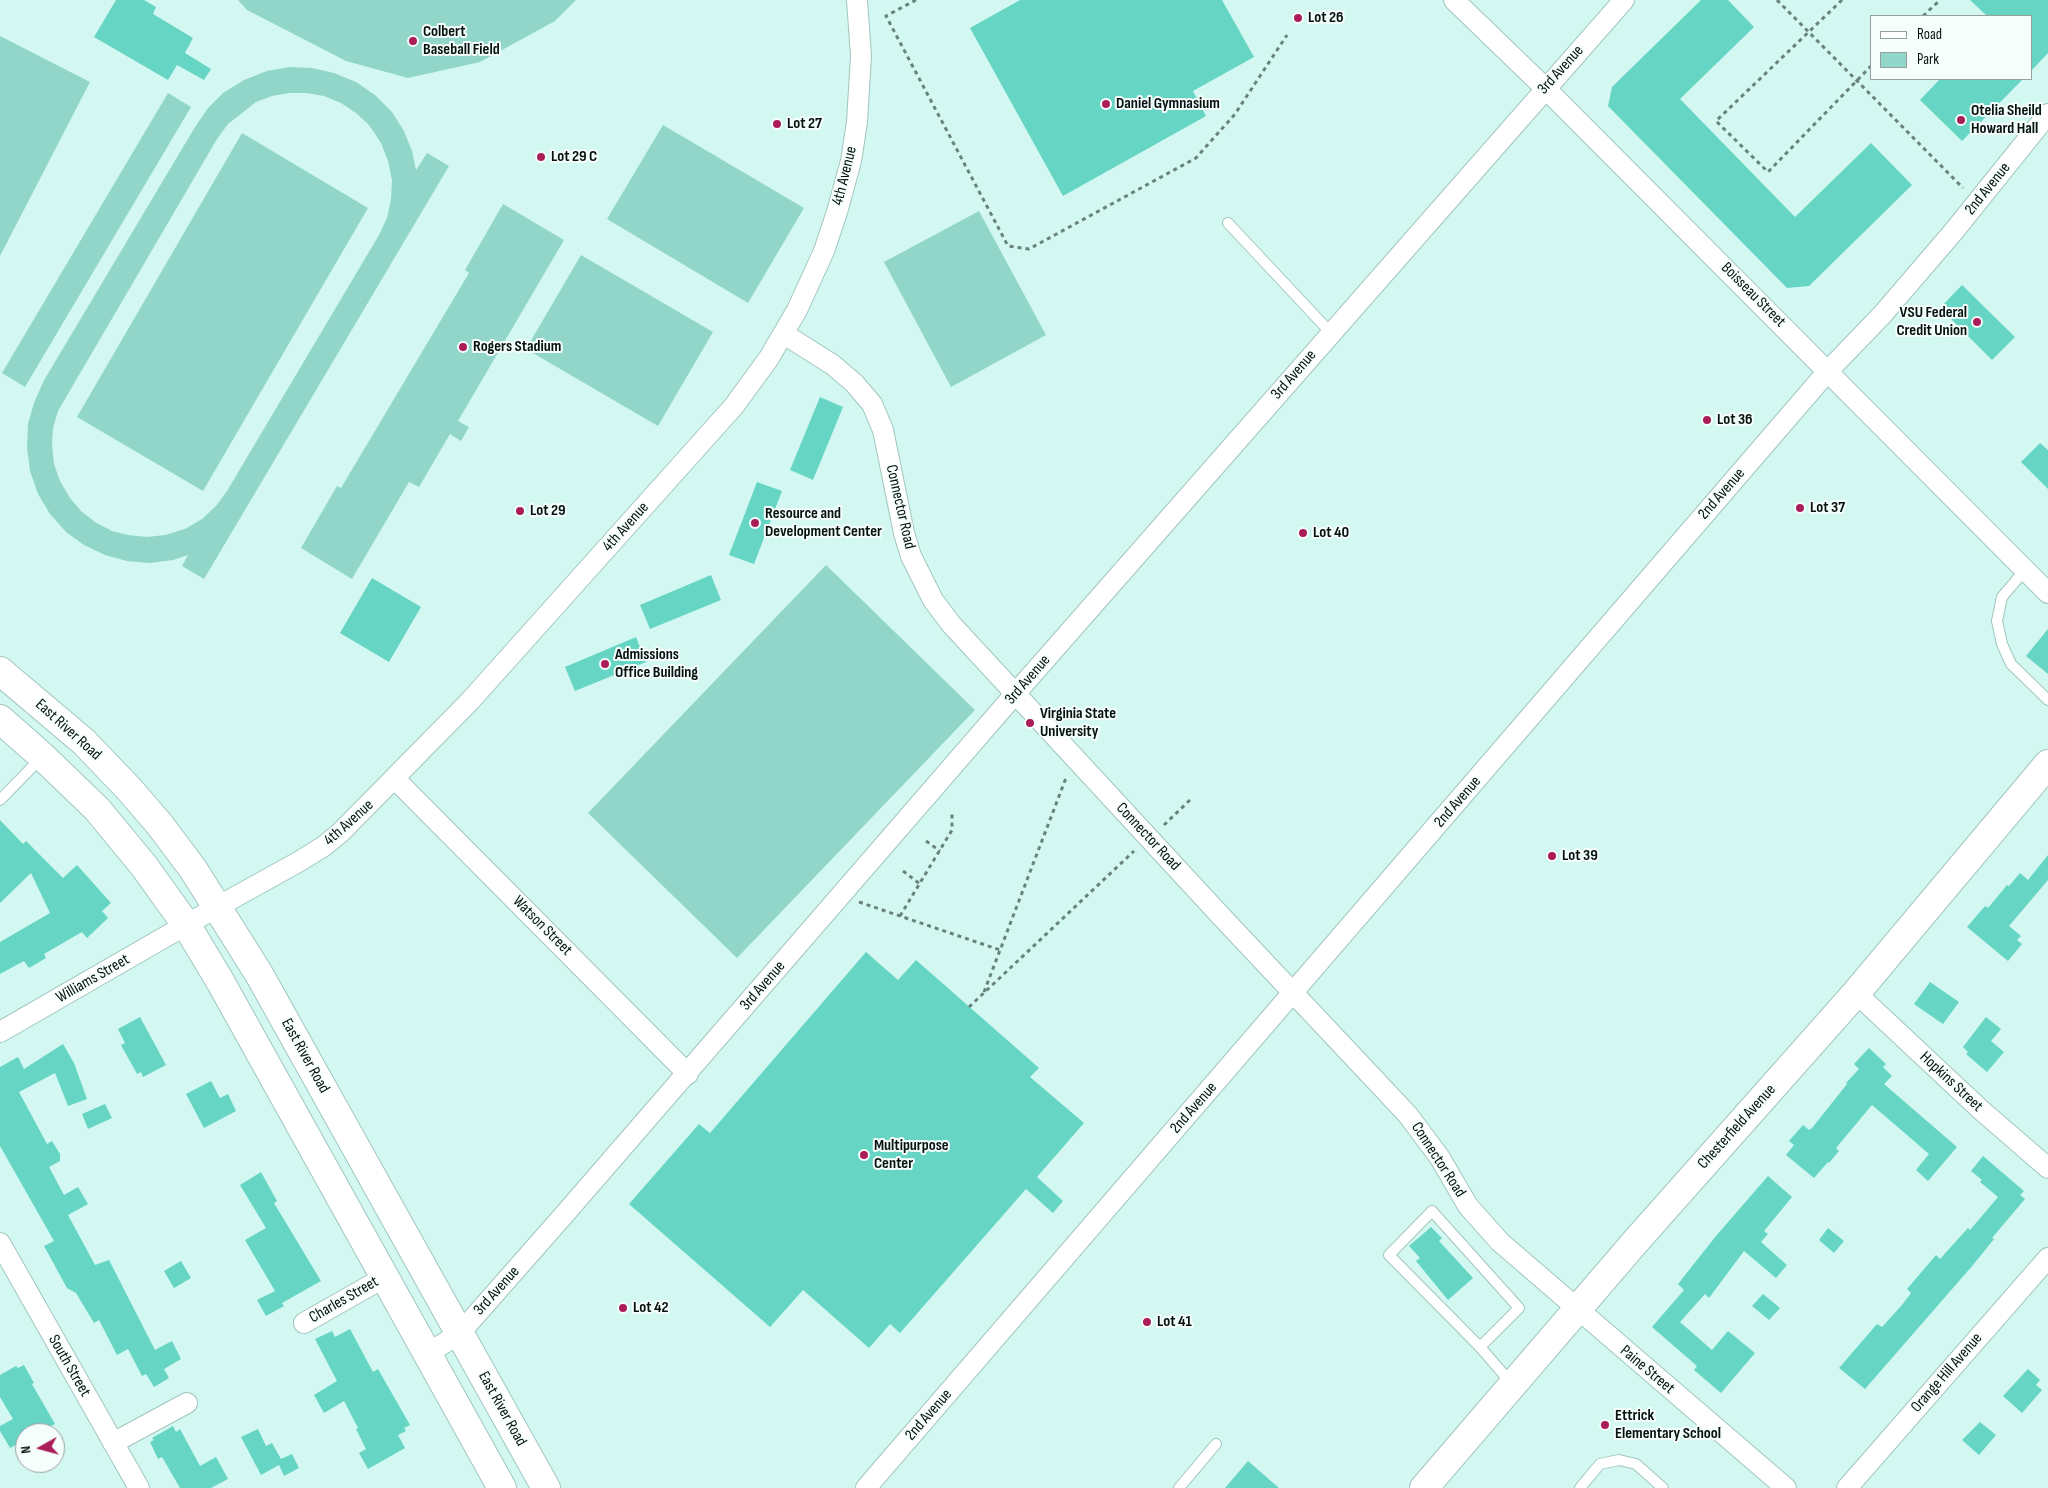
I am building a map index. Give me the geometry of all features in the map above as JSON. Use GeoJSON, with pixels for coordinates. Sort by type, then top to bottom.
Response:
{"type":"FeatureCollection","features":[{"type":"Feature","properties":{"kind":"main road","name":"East River Road"},"geometry":{"type":"LineString","coordinates":[[0,671],[84,742],[129,789],[188,861],[259,974],[546,1488]]}},
{"type":"Feature","properties":{"kind":"main road"},"geometry":{"type":"LineString","coordinates":[[0,720],[43,757],[112,826],[144,866],[187,926],[220,981],[502,1488]]}},
{"type":"Feature","properties":{"kind":"main road","name":"Chesterfield Avenue"},"geometry":{"type":"LineString","coordinates":[[1424,1488],[1636,1241],[1856,993],[2048,764]]}},
{"type":"Feature","properties":{"kind":"street","name":"4th Avenue"},"geometry":{"type":"LineString","coordinates":[[187,926],[218,906],[324,846],[348,826],[506,661],[718,424],[757,376],[797,310],[824,251],[851,161],[861,56],[856,0]]}},
{"type":"Feature","properties":{"kind":"street","name":"Boisseau Street"},"geometry":{"type":"LineString","coordinates":[[1454,0],[1545,88],[2048,593]]}},
{"type":"Feature","properties":{"kind":"street","name":"3rd Avenue"},"geometry":{"type":"LineString","coordinates":[[428,1354],[460,1333],[688,1074],[1015,694],[1624,0]]}},
{"type":"Feature","properties":{"kind":"street","name":"2nd Avenue"},"geometry":{"type":"LineString","coordinates":[[866,1488],[1828,371],[1882,315],[1954,231],[2048,114]]}},
{"type":"Feature","properties":{"kind":"street","name":"Connector Road"},"geometry":{"type":"LineString","coordinates":[[784,334],[833,366],[854,383],[872,404],[883,430],[904,533],[922,580],[933,600],[951,624],[1408,1115],[1425,1136],[1468,1206],[1482,1223],[1500,1242],[1577,1310]]}},
{"type":"Feature","properties":{"kind":"street","name":"Watson Street"},"geometry":{"type":"LineString","coordinates":[[395,779],[688,1074]]}},
{"type":"Feature","properties":{"kind":"street","name":"Williams Street"},"geometry":{"type":"LineString","coordinates":[[0,1032],[187,926]]}},
{"type":"Feature","properties":{"kind":"street","name":"Hopkins Street"},"geometry":{"type":"LineString","coordinates":[[1856,993],[1981,1110],[2048,1168]]}},
{"type":"Feature","properties":{"kind":"street","name":"South Street"},"geometry":{"type":"LineString","coordinates":[[0,1244],[139,1488]]}},
{"type":"Feature","properties":{"kind":"street","name":"Orange Hill Avenue"},"geometry":{"type":"LineString","coordinates":[[1847,1488],[2048,1258]]}},
{"type":"Feature","properties":{"kind":"street","name":"Charles Street"},"geometry":{"type":"LineString","coordinates":[[304,1323],[385,1277]]}},
{"type":"Feature","properties":{"kind":"street","name":"Paine Street"},"geometry":{"type":"LineString","coordinates":[[1577,1310],[1786,1488]]}},
{"type":"Feature","properties":{"kind":"street"},"geometry":{"type":"LineString","coordinates":[[113,1443],[187,1402]]}},
{"type":"Feature","properties":{"kind":"lane"},"geometry":{"type":"LineString","coordinates":[[1228,223],[1331,333]]}},
{"type":"Feature","properties":{"kind":"lane"},"geometry":{"type":"LineString","coordinates":[[2025,570],[2002,597],[1997,621],[2002,644],[2011,664],[2048,700]]}},
{"type":"Feature","properties":{"kind":"lane"},"geometry":{"type":"LineString","coordinates":[[0,800],[43,757]]}},
{"type":"Feature","properties":{"kind":"lane"},"geometry":{"type":"LineString","coordinates":[[1480,1347],[1519,1308],[1432,1211],[1389,1255],[1480,1347],[1513,1384]]}},
{"type":"Feature","properties":{"kind":"lane"},"geometry":{"type":"LineString","coordinates":[[1179,1488],[1216,1444]]}},
{"type":"Feature","properties":{"kind":"lane"},"geometry":{"type":"LineString","coordinates":[[1580,1488],[1600,1464],[1619,1460],[1636,1464],[1663,1488]]}},
{"type":"Feature","properties":{"kind":"path"},"geometry":{"type":"LineString","coordinates":[[916,0],[886,16],[1008,246],[1029,249],[1196,158],[1235,114],[1287,35]]}},
{"type":"Feature","properties":{"kind":"path"},"geometry":{"type":"LineString","coordinates":[[1777,0],[1964,188]]}},
{"type":"Feature","properties":{"kind":"path"},"geometry":{"type":"LineString","coordinates":[[1842,0],[1716,121],[1768,172],[1870,67]]}},
{"type":"Feature","properties":{"kind":"path"},"geometry":{"type":"LineString","coordinates":[[1924,15],[1940,0]]}},
{"type":"Feature","properties":{"kind":"path"},"geometry":{"type":"LineString","coordinates":[[984,992],[1068,771]]}},
{"type":"Feature","properties":{"kind":"path"},"geometry":{"type":"LineString","coordinates":[[1159,829],[1192,798]]}},
{"type":"Feature","properties":{"kind":"path"},"geometry":{"type":"LineString","coordinates":[[900,916],[952,830],[952,811]]}},
{"type":"Feature","properties":{"kind":"path"},"geometry":{"type":"LineString","coordinates":[[926,841],[940,851]]}},
{"type":"Feature","properties":{"kind":"path"},"geometry":{"type":"LineString","coordinates":[[969,1006],[1136,850]]}},
{"type":"Feature","properties":{"kind":"path"},"geometry":{"type":"LineString","coordinates":[[904,871],[920,884]]}},
{"type":"Feature","properties":{"kind":"path"},"geometry":{"type":"LineString","coordinates":[[859,902],[1000,950]]}},
{"type":"Feature","properties":{"kind":"green space","name":"Colbert Baseball Field"},"geometry":{"type":"Polygon","coordinates":[[[238,0],[576,0],[555,21],[480,62],[408,78],[346,61],[247,10],[238,0]]]}},
{"type":"Feature","properties":{"kind":"green space"},"geometry":{"type":"Polygon","coordinates":[[[0,36],[90,82],[0,256],[0,36]]]}},
{"type":"Feature","properties":{"kind":"green space"},"geometry":{"type":"Polygon","coordinates":[[[289,67],[312,68],[334,73],[356,82],[375,95],[392,112],[404,131],[412,151],[416,170],[427,153],[449,166],[204,579],[182,566],[188,555],[173,560],[150,563],[127,561],[105,555],[84,545],[66,532],[50,514],[38,494],[30,471],[27,448],[28,424],[43,382],[195,127],[208,108],[223,93],[244,80],[267,71],[289,67]],[[306,93],[272,96],[256,102],[228,124],[217,139],[58,411],[53,428],[52,445],[54,464],[60,481],[70,498],[81,511],[95,522],[112,531],[147,537],[165,535],[185,529],[202,519],[216,506],[227,491],[379,235],[387,218],[392,180],[388,161],[381,143],[369,125],[341,103],[324,96],[306,93]]]}},
{"type":"Feature","properties":{"kind":"green space"},"geometry":{"type":"Polygon","coordinates":[[[168,93],[191,107],[25,387],[2,373],[168,93]]]}},
{"type":"Feature","properties":{"kind":"green space"},"geometry":{"type":"Polygon","coordinates":[[[663,125],[804,208],[748,303],[607,219],[663,125]]]}},
{"type":"Feature","properties":{"kind":"green space"},"geometry":{"type":"Polygon","coordinates":[[[242,133],[368,208],[203,491],[77,417],[242,133]]]}},
{"type":"Feature","properties":{"kind":"green space","name":"Rogers Stadium"},"geometry":{"type":"Polygon","coordinates":[[[503,204],[564,240],[458,421],[469,427],[461,441],[450,434],[419,487],[409,482],[352,579],[301,548],[337,486],[341,488],[469,273],[465,270],[503,204]]]}},
{"type":"Feature","properties":{"kind":"green space"},"geometry":{"type":"Polygon","coordinates":[[[979,211],[1046,335],[951,387],[884,262],[979,211]]]}},
{"type":"Feature","properties":{"kind":"green space"},"geometry":{"type":"Polygon","coordinates":[[[581,255],[713,332],[658,426],[526,349],[581,255]]]}},
{"type":"Feature","properties":{"kind":"green space"},"geometry":{"type":"Polygon","coordinates":[[[826,565],[975,710],[737,958],[588,813],[826,565]]]}},
{"type":"Feature","properties":{"kind":"building"},"geometry":{"type":"Polygon","coordinates":[[[116,0],[144,0],[156,7],[153,14],[193,38],[185,53],[211,69],[204,80],[177,65],[168,80],[94,37],[116,0]]]}},
{"type":"Feature","properties":{"kind":"building","name":"Daniel Gymnasium"},"geometry":{"type":"Polygon","coordinates":[[[1020,0],[1222,0],[1254,57],[1193,91],[1206,116],[1063,196],[970,28],[1020,0]]]}},
{"type":"Feature","properties":{"kind":"building"},"geometry":{"type":"Polygon","coordinates":[[[1701,0],[1728,0],[1754,27],[1680,99],[1795,217],[1871,143],[1912,185],[1809,286],[1787,288],[1608,106],[1612,87],[1701,0]]]}},
{"type":"Feature","properties":{"kind":"building","name":"Otelia Sheild Howard Hall"},"geometry":{"type":"Polygon","coordinates":[[[1970,0],[2048,0],[2048,53],[2033,69],[2033,15],[1986,15],[1970,0]]]}},
{"type":"Feature","properties":{"kind":"building","name":"Otelia Sheild Howard Hall"},"geometry":{"type":"Polygon","coordinates":[[[1939,80],[2022,80],[1962,141],[1920,100],[1939,80]]]}},
{"type":"Feature","properties":{"kind":"building","name":"VSU Federal Credit Union"},"geometry":{"type":"Polygon","coordinates":[[[1962,285],[2015,337],[1992,360],[1940,308],[1962,285]]]}},
{"type":"Feature","properties":{"kind":"building"},"geometry":{"type":"Polygon","coordinates":[[[820,397],[843,407],[813,480],[790,470],[820,397]]]}},
{"type":"Feature","properties":{"kind":"building"},"geometry":{"type":"Polygon","coordinates":[[[2040,443],[2048,450],[2048,489],[2021,462],[2040,443]]]}},
{"type":"Feature","properties":{"kind":"building","name":"Resource and Development Center"},"geometry":{"type":"Polygon","coordinates":[[[757,482],[782,491],[754,564],[729,555],[757,482]]]}},
{"type":"Feature","properties":{"kind":"building"},"geometry":{"type":"Polygon","coordinates":[[[711,575],[721,600],[650,629],[640,605],[711,575]]]}},
{"type":"Feature","properties":{"kind":"building"},"geometry":{"type":"Polygon","coordinates":[[[372,578],[421,607],[389,662],[340,633],[372,578]]]}},
{"type":"Feature","properties":{"kind":"building"},"geometry":{"type":"Polygon","coordinates":[[[2048,629],[2048,674],[2026,656],[2048,629]]]}},
{"type":"Feature","properties":{"kind":"building","name":"Admissions Office Building"},"geometry":{"type":"Polygon","coordinates":[[[636,637],[646,662],[575,691],[565,667],[636,637]]]}},
{"type":"Feature","properties":{"kind":"building"},"geometry":{"type":"Polygon","coordinates":[[[0,820],[23,844],[26,841],[63,878],[77,865],[111,903],[102,911],[108,918],[87,938],[82,932],[44,954],[46,958],[29,968],[24,961],[0,974],[0,942],[50,913],[31,873],[0,903],[0,820]]]}},
{"type":"Feature","properties":{"kind":"building"},"geometry":{"type":"Polygon","coordinates":[[[2048,855],[2048,880],[2009,926],[2021,936],[2017,940],[2022,944],[2008,961],[1967,927],[1985,906],[1988,908],[2020,873],[2028,880],[2048,855]]]}},
{"type":"Feature","properties":{"kind":"building","name":"Multipurpose Center"},"geometry":{"type":"Polygon","coordinates":[[[866,952],[898,980],[916,960],[1039,1068],[1030,1077],[1084,1123],[1037,1177],[1063,1201],[1053,1213],[1026,1189],[900,1333],[890,1324],[869,1348],[803,1290],[770,1327],[629,1204],[699,1124],[710,1133],[866,952]]]}},
{"type":"Feature","properties":{"kind":"building"},"geometry":{"type":"Polygon","coordinates":[[[1930,982],[1959,1002],[1943,1024],[1914,1004],[1930,982]]]}},
{"type":"Feature","properties":{"kind":"building"},"geometry":{"type":"Polygon","coordinates":[[[140,1017],[166,1065],[143,1077],[141,1072],[137,1074],[121,1045],[125,1043],[118,1029],[140,1017]]]}},
{"type":"Feature","properties":{"kind":"building"},"geometry":{"type":"Polygon","coordinates":[[[1986,1017],[2001,1029],[1991,1041],[2004,1052],[1987,1072],[1966,1054],[1968,1052],[1963,1047],[1986,1017]]]}},
{"type":"Feature","properties":{"kind":"building"},"geometry":{"type":"Polygon","coordinates":[[[63,1044],[74,1063],[87,1099],[68,1106],[55,1073],[19,1092],[47,1144],[52,1141],[60,1154],[60,1161],[49,1167],[64,1195],[78,1187],[88,1204],[68,1215],[95,1265],[109,1260],[155,1350],[172,1341],[181,1359],[164,1369],[169,1378],[154,1387],[146,1374],[142,1376],[128,1349],[117,1355],[99,1320],[94,1323],[76,1293],[67,1288],[44,1246],[54,1241],[0,1146],[0,1067],[18,1057],[24,1069],[63,1044]]]}},
{"type":"Feature","properties":{"kind":"building"},"geometry":{"type":"Polygon","coordinates":[[[1869,1048],[1886,1064],[1883,1067],[1892,1076],[1884,1084],[1957,1147],[1928,1181],[1916,1170],[1929,1154],[1872,1105],[1836,1148],[1839,1151],[1814,1178],[1786,1155],[1794,1145],[1789,1141],[1803,1125],[1809,1130],[1812,1128],[1859,1069],[1854,1064],[1869,1048]]]}},
{"type":"Feature","properties":{"kind":"building"},"geometry":{"type":"Polygon","coordinates":[[[211,1081],[220,1098],[228,1094],[236,1111],[204,1128],[186,1094],[211,1081]]]}},
{"type":"Feature","properties":{"kind":"building"},"geometry":{"type":"Polygon","coordinates":[[[105,1104],[112,1118],[88,1129],[82,1114],[105,1104]]]}},
{"type":"Feature","properties":{"kind":"building"},"geometry":{"type":"Polygon","coordinates":[[[1983,1156],[2024,1191],[2020,1195],[2025,1199],[1992,1238],[1994,1239],[1973,1265],[1865,1389],[1839,1368],[1877,1324],[1882,1327],[1902,1305],[1911,1293],[1907,1289],[1936,1255],[1940,1259],[1968,1228],[1970,1230],[1998,1197],[1980,1182],[1982,1180],[1971,1171],[1983,1156]]]}},
{"type":"Feature","properties":{"kind":"building"},"geometry":{"type":"Polygon","coordinates":[[[261,1172],[277,1201],[274,1203],[321,1281],[282,1303],[284,1306],[266,1316],[257,1300],[275,1291],[245,1240],[266,1228],[240,1185],[261,1172]]]}},
{"type":"Feature","properties":{"kind":"building"},"geometry":{"type":"Polygon","coordinates":[[[1768,1176],[1792,1197],[1764,1231],[1768,1234],[1761,1242],[1787,1265],[1776,1278],[1744,1251],[1709,1298],[1705,1294],[1680,1322],[1712,1350],[1728,1331],[1755,1353],[1721,1393],[1694,1370],[1697,1366],[1652,1327],[1684,1290],[1678,1284],[1716,1236],[1768,1176]]]}},
{"type":"Feature","properties":{"kind":"building"},"geometry":{"type":"Polygon","coordinates":[[[1431,1227],[1442,1238],[1439,1241],[1473,1278],[1448,1300],[1416,1261],[1420,1258],[1409,1246],[1431,1227]]]}},
{"type":"Feature","properties":{"kind":"building"},"geometry":{"type":"Polygon","coordinates":[[[1828,1228],[1844,1241],[1834,1253],[1819,1240],[1828,1228]]]}},
{"type":"Feature","properties":{"kind":"building"},"geometry":{"type":"Polygon","coordinates":[[[181,1261],[191,1278],[174,1288],[164,1271],[181,1261]]]}},
{"type":"Feature","properties":{"kind":"building"},"geometry":{"type":"Polygon","coordinates":[[[1763,1294],[1780,1308],[1769,1320],[1752,1306],[1763,1294]]]}},
{"type":"Feature","properties":{"kind":"building"},"geometry":{"type":"Polygon","coordinates":[[[350,1329],[373,1372],[378,1369],[410,1425],[404,1428],[406,1431],[398,1435],[405,1448],[368,1469],[359,1453],[366,1449],[344,1401],[324,1413],[314,1395],[337,1381],[315,1339],[332,1331],[335,1337],[350,1329]]]}},
{"type":"Feature","properties":{"kind":"building"},"geometry":{"type":"Polygon","coordinates":[[[24,1365],[34,1383],[32,1384],[54,1423],[15,1423],[15,1445],[10,1448],[0,1431],[0,1426],[13,1419],[0,1397],[0,1375],[16,1366],[18,1368],[24,1365]]]}},
{"type":"Feature","properties":{"kind":"building"},"geometry":{"type":"Polygon","coordinates":[[[2028,1369],[2040,1380],[2036,1385],[2042,1390],[2022,1413],[2003,1396],[2028,1369]]]}},
{"type":"Feature","properties":{"kind":"building"},"geometry":{"type":"Polygon","coordinates":[[[1980,1422],[1996,1435],[1979,1455],[1962,1440],[1980,1422]]]}},
{"type":"Feature","properties":{"kind":"building"},"geometry":{"type":"Polygon","coordinates":[[[173,1426],[176,1432],[180,1429],[200,1466],[216,1457],[228,1479],[211,1488],[180,1488],[162,1457],[158,1459],[150,1442],[154,1440],[152,1438],[173,1426]]]}},
{"type":"Feature","properties":{"kind":"building"},"geometry":{"type":"Polygon","coordinates":[[[258,1429],[266,1446],[272,1443],[281,1459],[292,1454],[299,1468],[284,1476],[279,1465],[261,1475],[241,1437],[258,1429]]]}},
{"type":"Feature","properties":{"kind":"building"},"geometry":{"type":"Polygon","coordinates":[[[1248,1461],[1279,1488],[1225,1488],[1248,1461]]]}},
{"type":"Feature","properties":{"kind":"place","name":"Lot 26"},"geometry":{"type":"Point","coordinates":[1298,18]}},
{"type":"Feature","properties":{"kind":"place","name":"Colbert Baseball Field"},"geometry":{"type":"Point","coordinates":[413,41]}},
{"type":"Feature","properties":{"kind":"place","name":"Daniel Gymnasium"},"geometry":{"type":"Point","coordinates":[1106,104]}},
{"type":"Feature","properties":{"kind":"place","name":"Otelia Sheild Howard Hall"},"geometry":{"type":"Point","coordinates":[1961,120]}},
{"type":"Feature","properties":{"kind":"place","name":"Lot 27"},"geometry":{"type":"Point","coordinates":[777,124]}},
{"type":"Feature","properties":{"kind":"place","name":"Lot 29 C"},"geometry":{"type":"Point","coordinates":[541,157]}},
{"type":"Feature","properties":{"kind":"place","name":"VSU Federal Credit Union"},"geometry":{"type":"Point","coordinates":[1977,322]}},
{"type":"Feature","properties":{"kind":"place","name":"Rogers Stadium"},"geometry":{"type":"Point","coordinates":[463,347]}},
{"type":"Feature","properties":{"kind":"place","name":"Lot 36"},"geometry":{"type":"Point","coordinates":[1707,420]}},
{"type":"Feature","properties":{"kind":"place","name":"Lot 37"},"geometry":{"type":"Point","coordinates":[1800,508]}},
{"type":"Feature","properties":{"kind":"place","name":"Lot 29"},"geometry":{"type":"Point","coordinates":[520,511]}},
{"type":"Feature","properties":{"kind":"place","name":"Resource and Development Center"},"geometry":{"type":"Point","coordinates":[755,523]}},
{"type":"Feature","properties":{"kind":"place","name":"Lot 40"},"geometry":{"type":"Point","coordinates":[1303,533]}},
{"type":"Feature","properties":{"kind":"place","name":"Admissions Office Building"},"geometry":{"type":"Point","coordinates":[605,664]}},
{"type":"Feature","properties":{"kind":"place","name":"Virginia State University"},"geometry":{"type":"Point","coordinates":[1030,723]}},
{"type":"Feature","properties":{"kind":"place","name":"Lot 39"},"geometry":{"type":"Point","coordinates":[1552,856]}},
{"type":"Feature","properties":{"kind":"place","name":"Multipurpose Center"},"geometry":{"type":"Point","coordinates":[864,1155]}},
{"type":"Feature","properties":{"kind":"place","name":"Lot 42"},"geometry":{"type":"Point","coordinates":[623,1308]}},
{"type":"Feature","properties":{"kind":"place","name":"Lot 41"},"geometry":{"type":"Point","coordinates":[1147,1322]}},
{"type":"Feature","properties":{"kind":"place","name":"Ettrick Elementary School"},"geometry":{"type":"Point","coordinates":[1605,1425]}}]}
